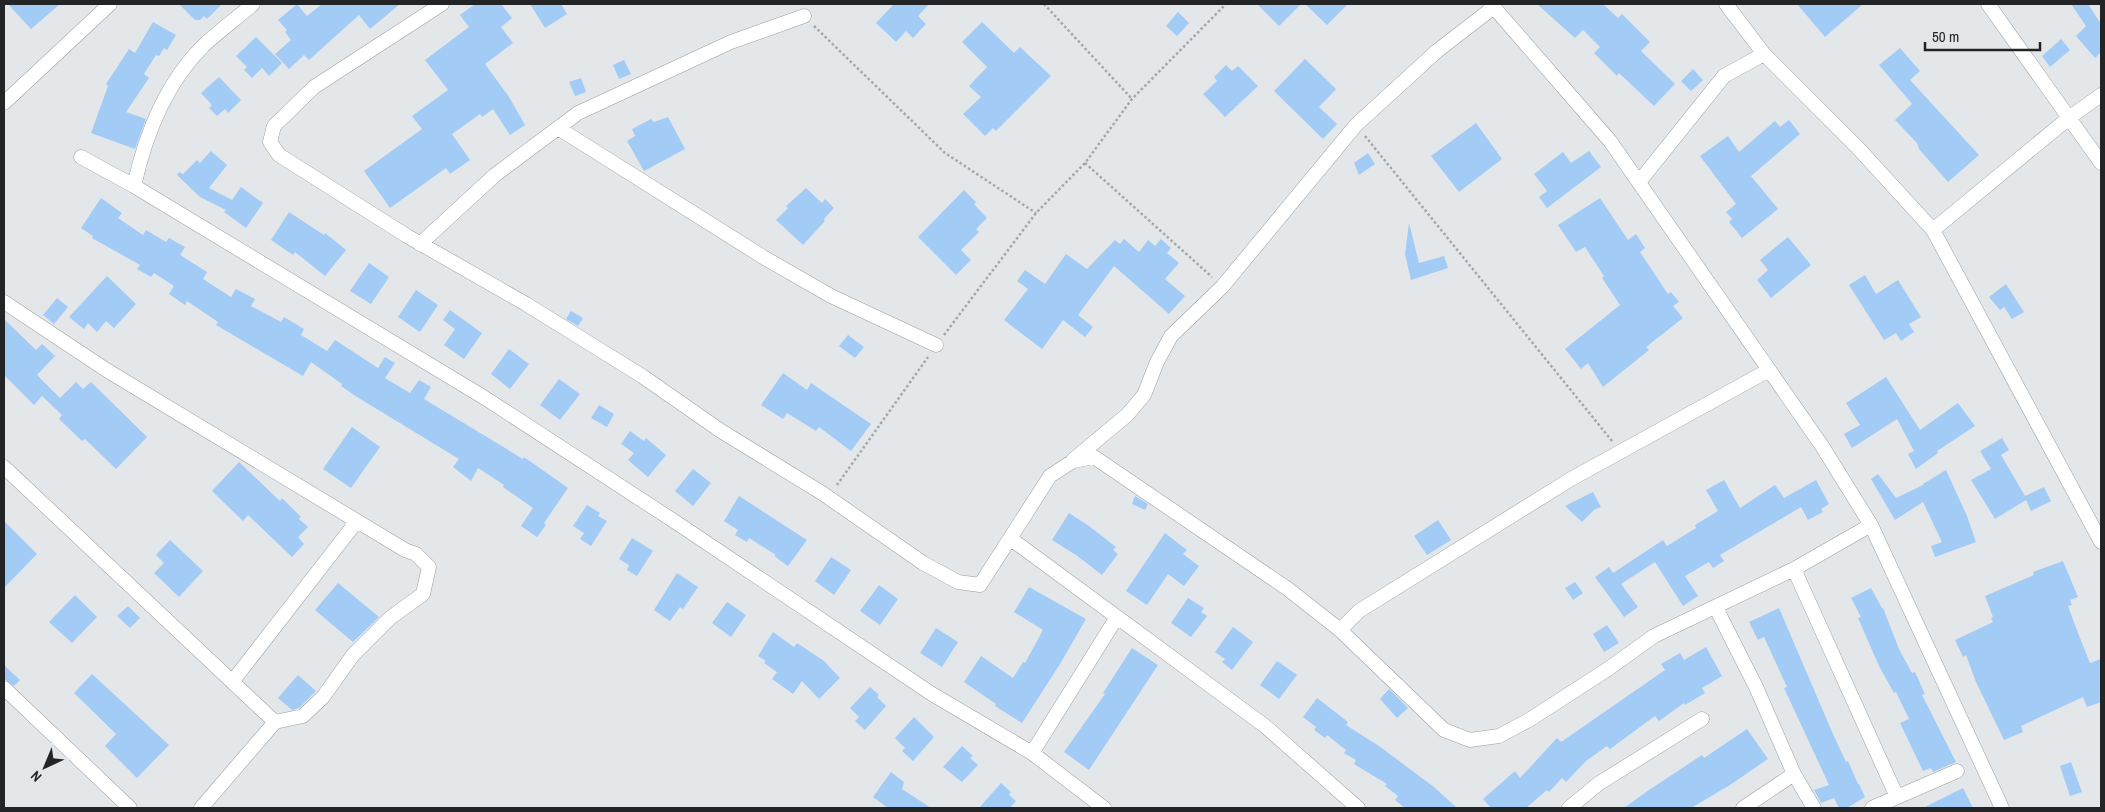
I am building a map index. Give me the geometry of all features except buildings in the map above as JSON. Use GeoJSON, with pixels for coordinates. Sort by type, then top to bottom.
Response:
{"type":"FeatureCollection","features":[{"type":"Feature","properties":{"kind":"street"},"geometry":{"type":"LineString","coordinates":[[4,103],[110,4]]}},
{"type":"Feature","properties":{"kind":"street"},"geometry":{"type":"LineString","coordinates":[[134,186],[138,168],[162,104],[177,78],[204,46],[253,4]]}},
{"type":"Feature","properties":{"kind":"street"},"geometry":{"type":"LineString","coordinates":[[442,4],[314,87],[274,126],[270,142],[279,155],[420,244],[526,304],[634,371],[721,431],[828,497],[923,563],[958,582],[980,585],[1050,476],[1073,461],[1127,415],[1144,395],[1157,362],[1171,336],[1222,287],[1356,125],[1437,51],[1492,6],[1610,141],[1822,446],[1871,525],[2002,808]]}},
{"type":"Feature","properties":{"kind":"street"},"geometry":{"type":"LineString","coordinates":[[1726,4],[1764,54],[1858,148],[1933,230],[2101,542]]}},
{"type":"Feature","properties":{"kind":"street"},"geometry":{"type":"LineString","coordinates":[[1988,4],[2101,162]]}},
{"type":"Feature","properties":{"kind":"street"},"geometry":{"type":"LineString","coordinates":[[420,244],[494,175],[578,114],[731,42],[804,16]]}},
{"type":"Feature","properties":{"kind":"street"},"geometry":{"type":"LineString","coordinates":[[1639,182],[1724,76],[1764,54]]}},
{"type":"Feature","properties":{"kind":"street"},"geometry":{"type":"LineString","coordinates":[[1933,230],[2070,117],[2101,95]]}},
{"type":"Feature","properties":{"kind":"street"},"geometry":{"type":"LineString","coordinates":[[558,128],[763,257],[831,296],[936,345]]}},
{"type":"Feature","properties":{"kind":"street"},"geometry":{"type":"LineString","coordinates":[[81,157],[134,186],[485,398],[678,522],[932,694],[1032,753],[1104,808]]}},
{"type":"Feature","properties":{"kind":"street"},"geometry":{"type":"LineString","coordinates":[[4,302],[108,370],[405,550],[416,554],[429,567],[423,594],[390,618],[365,642],[353,655],[323,697],[303,716],[275,722],[201,808]]}},
{"type":"Feature","properties":{"kind":"street"},"geometry":{"type":"LineString","coordinates":[[1340,630],[1359,611],[1571,479],[1769,370]]}},
{"type":"Feature","properties":{"kind":"street"},"geometry":{"type":"LineString","coordinates":[[1073,461],[1094,457],[1288,589],[1340,630],[1444,730],[1470,740],[1499,736],[1530,720],[1608,669],[1654,636],[1716,608],[1794,569],[1871,525]]}},
{"type":"Feature","properties":{"kind":"street"},"geometry":{"type":"LineString","coordinates":[[4,467],[275,722]]}},
{"type":"Feature","properties":{"kind":"street"},"geometry":{"type":"LineString","coordinates":[[232,682],[357,521]]}},
{"type":"Feature","properties":{"kind":"street"},"geometry":{"type":"LineString","coordinates":[[1011,539],[1265,726],[1358,808]]}},
{"type":"Feature","properties":{"kind":"street"},"geometry":{"type":"LineString","coordinates":[[1794,569],[1897,797]]}},
{"type":"Feature","properties":{"kind":"street"},"geometry":{"type":"LineString","coordinates":[[1716,608],[1756,687],[1794,774],[1814,808]]}},
{"type":"Feature","properties":{"kind":"street"},"geometry":{"type":"LineString","coordinates":[[1032,753],[1117,617]]}},
{"type":"Feature","properties":{"kind":"street"},"geometry":{"type":"LineString","coordinates":[[4,688],[130,808]]}},
{"type":"Feature","properties":{"kind":"street"},"geometry":{"type":"LineString","coordinates":[[1569,808],[1598,784],[1702,719]]}},
{"type":"Feature","properties":{"kind":"street"},"geometry":{"type":"LineString","coordinates":[[1872,808],[1957,771]]}},
{"type":"Feature","properties":{"kind":"street"},"geometry":{"type":"LineString","coordinates":[[1743,808],[1794,774]]}},
{"type":"Feature","properties":{"kind":"path"},"geometry":{"type":"LineString","coordinates":[[1044,4],[1132,99]]}},
{"type":"Feature","properties":{"kind":"path"},"geometry":{"type":"LineString","coordinates":[[828,497],[936,345],[1036,213],[1085,164],[1132,99],[1226,4]]}},
{"type":"Feature","properties":{"kind":"path"},"geometry":{"type":"LineString","coordinates":[[804,16],[945,153],[1036,213]]}},
{"type":"Feature","properties":{"kind":"path"},"geometry":{"type":"LineString","coordinates":[[1356,125],[1621,452]]}},
{"type":"Feature","properties":{"kind":"path"},"geometry":{"type":"LineString","coordinates":[[1085,164],[1222,287]]}}]}
